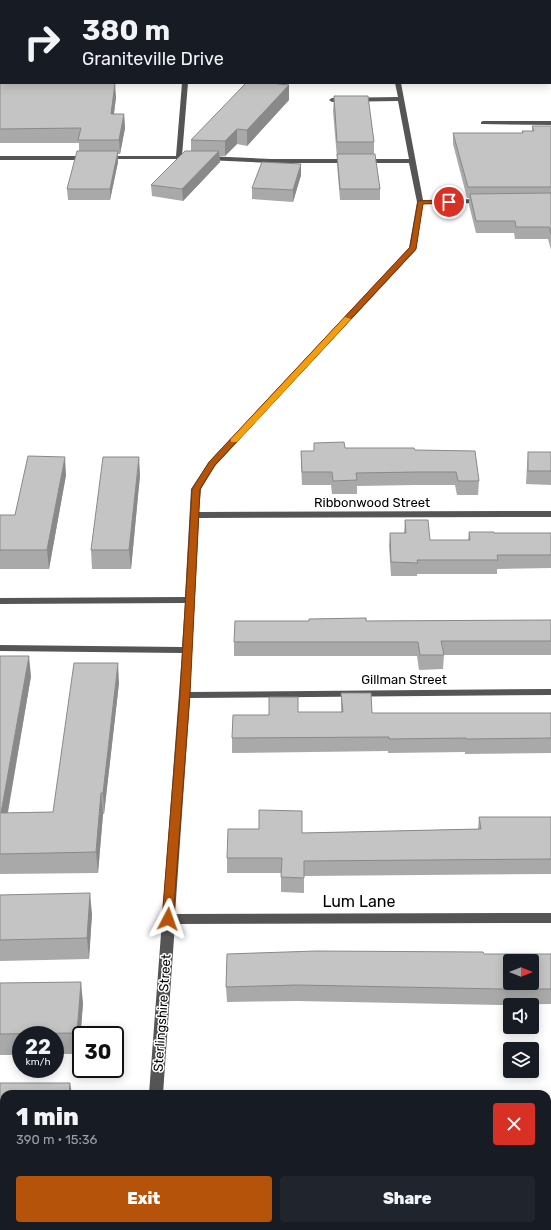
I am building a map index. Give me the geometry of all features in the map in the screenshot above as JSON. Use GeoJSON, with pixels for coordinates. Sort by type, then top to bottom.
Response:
{"type":"FeatureCollection","features":[{"type":"Feature","properties":{"kind":"street"},"geometry":{"type":"LineString","coordinates":[[179,158],[185,84]]}},
{"type":"Feature","properties":{"kind":"street","name":"Sterlingshire Street"},"geometry":{"type":"LineString","coordinates":[[156,1090],[185,694],[196,489],[212,464],[413,248],[420,202],[414,161],[398,84]]}},
{"type":"Feature","properties":{"kind":"street"},"geometry":{"type":"LineString","coordinates":[[332,100],[401,99]]}},
{"type":"Feature","properties":{"kind":"street"},"geometry":{"type":"LineString","coordinates":[[483,123],[551,123]]}},
{"type":"Feature","properties":{"kind":"street"},"geometry":{"type":"LineString","coordinates":[[0,158],[179,158],[271,161],[414,161]]}},
{"type":"Feature","properties":{"kind":"street"},"geometry":{"type":"LineString","coordinates":[[420,202],[489,201]]}},
{"type":"Feature","properties":{"kind":"street","name":"Ribbonwood Street"},"geometry":{"type":"LineString","coordinates":[[194,515],[551,514]]}},
{"type":"Feature","properties":{"kind":"street"},"geometry":{"type":"LineString","coordinates":[[0,601],[189,600]]}},
{"type":"Feature","properties":{"kind":"street"},"geometry":{"type":"LineString","coordinates":[[0,648],[187,650]]}},
{"type":"Feature","properties":{"kind":"street","name":"Gillman Street"},"geometry":{"type":"LineString","coordinates":[[185,694],[551,692]]}},
{"type":"Feature","properties":{"kind":"street","name":"Lum Lane"},"geometry":{"type":"LineString","coordinates":[[168,919],[551,918]]}},
{"type":"Feature","properties":{"kind":"building"},"geometry":{"type":"Polygon","coordinates":[[[0,84],[115,84],[111,114],[124,114],[119,140],[78,140],[81,128],[0,129],[0,84]]]}},
{"type":"Feature","properties":{"kind":"building"},"geometry":{"type":"Polygon","coordinates":[[[245,84],[289,85],[247,130],[237,129],[225,141],[191,140],[245,84]]]}},
{"type":"Feature","properties":{"kind":"building"},"geometry":{"type":"Polygon","coordinates":[[[334,96],[368,96],[374,142],[337,142],[334,96]]]}},
{"type":"Feature","properties":{"kind":"building"},"geometry":{"type":"Polygon","coordinates":[[[532,126],[551,126],[551,187],[468,187],[453,133],[523,133],[522,131],[534,131],[532,126]]]}},
{"type":"Feature","properties":{"kind":"building"},"geometry":{"type":"Polygon","coordinates":[[[77,151],[118,151],[110,189],[67,189],[77,151]]]}},
{"type":"Feature","properties":{"kind":"building"},"geometry":{"type":"Polygon","coordinates":[[[185,151],[219,151],[182,189],[151,185],[185,151]]]}},
{"type":"Feature","properties":{"kind":"building"},"geometry":{"type":"Polygon","coordinates":[[[337,154],[375,154],[380,189],[340,189],[337,154]]]}},
{"type":"Feature","properties":{"kind":"building"},"geometry":{"type":"Polygon","coordinates":[[[262,162],[301,164],[293,190],[252,188],[262,162]]]}},
{"type":"Feature","properties":{"kind":"building"},"geometry":{"type":"Polygon","coordinates":[[[551,193],[551,234],[549,227],[516,227],[515,221],[476,221],[470,194],[551,193]]]}},
{"type":"Feature","properties":{"kind":"building"},"geometry":{"type":"Polygon","coordinates":[[[344,442],[345,448],[414,448],[415,450],[475,451],[479,481],[458,481],[456,472],[356,473],[357,480],[333,481],[332,472],[302,472],[301,451],[314,451],[314,443],[344,442]]]}},
{"type":"Feature","properties":{"kind":"building"},"geometry":{"type":"Polygon","coordinates":[[[528,452],[551,452],[551,471],[528,471],[528,452]]]}},
{"type":"Feature","properties":{"kind":"building"},"geometry":{"type":"Polygon","coordinates":[[[28,456],[65,457],[47,550],[0,550],[0,515],[15,515],[28,456]]]}},
{"type":"Feature","properties":{"kind":"building"},"geometry":{"type":"Polygon","coordinates":[[[103,457],[139,457],[129,550],[91,550],[103,457]]]}},
{"type":"Feature","properties":{"kind":"building"},"geometry":{"type":"Polygon","coordinates":[[[405,520],[428,520],[430,540],[470,540],[469,532],[551,533],[551,555],[497,555],[498,560],[417,560],[418,563],[391,562],[390,533],[406,533],[405,520]]]}},
{"type":"Feature","properties":{"kind":"building"},"geometry":{"type":"Polygon","coordinates":[[[366,618],[366,621],[551,620],[551,641],[441,641],[444,655],[420,655],[418,642],[234,642],[235,621],[309,621],[309,619],[366,618]]]}},
{"type":"Feature","properties":{"kind":"building"},"geometry":{"type":"Polygon","coordinates":[[[0,656],[29,656],[1,813],[53,812],[74,663],[118,663],[103,793],[101,793],[96,852],[0,854],[0,656]]]}},
{"type":"Feature","properties":{"kind":"building"},"geometry":{"type":"Polygon","coordinates":[[[341,693],[371,693],[372,713],[551,713],[551,738],[232,738],[233,715],[269,715],[269,697],[298,697],[298,712],[343,712],[341,693]]]}},
{"type":"Feature","properties":{"kind":"building"},"geometry":{"type":"Polygon","coordinates":[[[259,810],[302,811],[302,833],[481,829],[479,817],[551,817],[551,859],[304,861],[304,878],[281,877],[282,858],[227,858],[228,829],[259,829],[259,810]]]}},
{"type":"Feature","properties":{"kind":"building"},"geometry":{"type":"Polygon","coordinates":[[[90,893],[87,938],[0,940],[0,895],[90,893]]]}},
{"type":"Feature","properties":{"kind":"building"},"geometry":{"type":"Polygon","coordinates":[[[316,951],[483,952],[484,954],[503,954],[503,989],[297,985],[226,987],[227,954],[316,951]]]}},
{"type":"Feature","properties":{"kind":"building"},"geometry":{"type":"Polygon","coordinates":[[[539,954],[551,954],[551,989],[539,989],[539,954]]]}},
{"type":"Feature","properties":{"kind":"building"},"geometry":{"type":"Polygon","coordinates":[[[81,982],[78,1026],[72,1026],[72,1033],[64,1033],[64,1026],[12,1026],[12,1034],[0,1034],[0,983],[81,982]]]}},
{"type":"Feature","properties":{"kind":"building"},"geometry":{"type":"Polygon","coordinates":[[[0,1083],[70,1083],[69,1090],[0,1090],[0,1083]]]}},
{"type":"Feature","properties":{"kind":"slow traffic"},"geometry":{"type":"LineString","coordinates":[[234,440],[347,319]]}},
{"type":"Feature","properties":{"kind":"route"},"geometry":{"type":"LineString","coordinates":[[168,919],[185,694],[196,489],[212,464],[413,248],[420,202],[449,202]]}}]}
